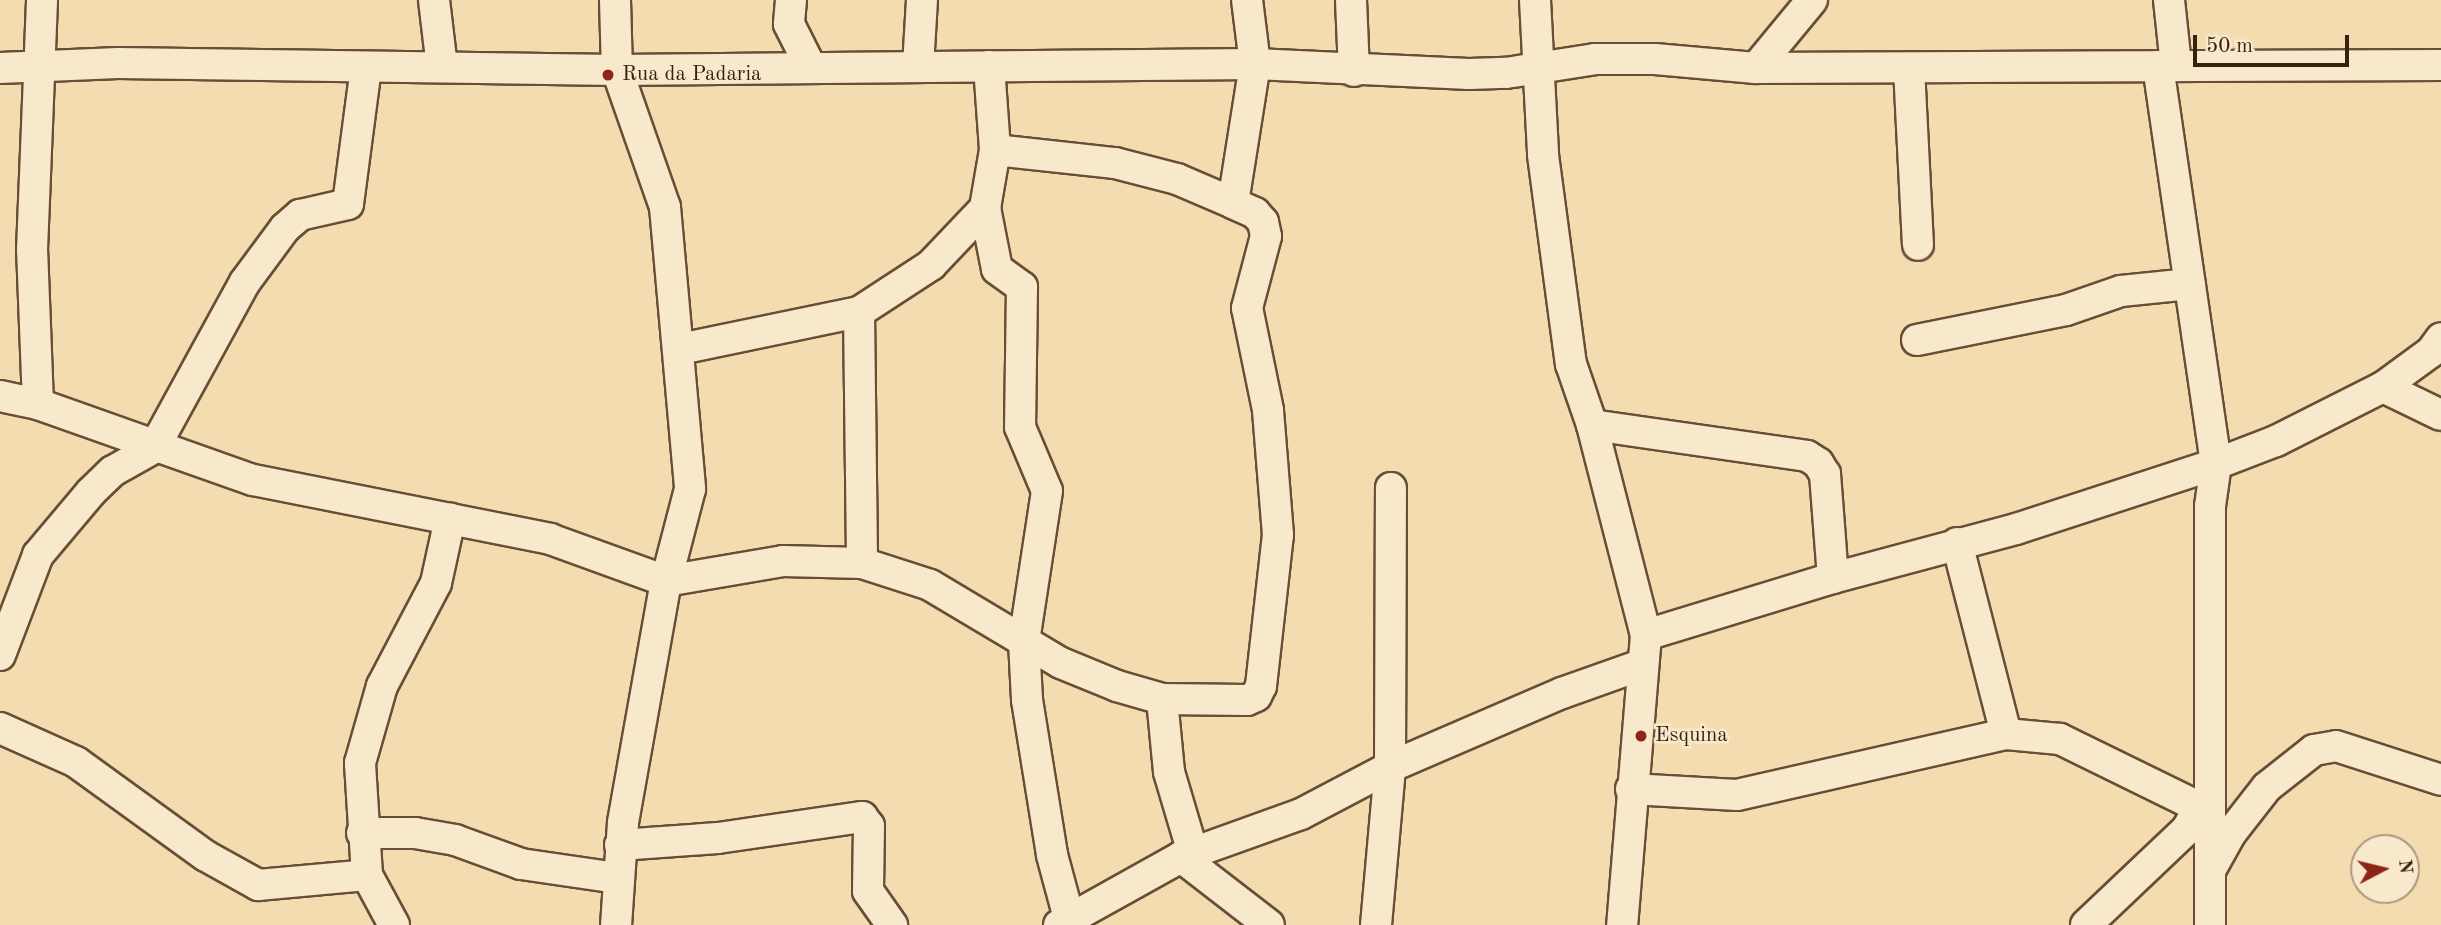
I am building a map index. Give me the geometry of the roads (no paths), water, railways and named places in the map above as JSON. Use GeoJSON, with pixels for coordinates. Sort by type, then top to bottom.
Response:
{"type":"FeatureCollection","features":[{"type":"Feature","properties":{"kind":"street"},"geometry":{"type":"LineString","coordinates":[[38,404],[32,250],[37,68],[42,0]]}},
{"type":"Feature","properties":{"kind":"street"},"geometry":{"type":"LineString","coordinates":[[434,0],[442,67]]}},
{"type":"Feature","properties":{"kind":"street"},"geometry":{"type":"LineString","coordinates":[[615,0],[617,70],[665,207],[680,349],[690,489],[666,581],[620,845],[616,925]]}},
{"type":"Feature","properties":{"kind":"street"},"geometry":{"type":"LineString","coordinates":[[792,0],[789,24],[811,68]]}},
{"type":"Feature","properties":{"kind":"street"},"geometry":{"type":"LineString","coordinates":[[918,66],[922,0]]}},
{"type":"Feature","properties":{"kind":"street"},"geometry":{"type":"LineString","coordinates":[[1233,203],[1255,64],[1247,0]]}},
{"type":"Feature","properties":{"kind":"street"},"geometry":{"type":"LineString","coordinates":[[1351,0],[1354,71]]}},
{"type":"Feature","properties":{"kind":"street"},"geometry":{"type":"LineString","coordinates":[[1535,0],[1536,66],[1544,167],[1572,365],[1592,425],[1646,635],[1641,665],[1622,925]]}},
{"type":"Feature","properties":{"kind":"street"},"geometry":{"type":"LineString","coordinates":[[1756,68],[1812,0]]}},
{"type":"Feature","properties":{"kind":"street"},"geometry":{"type":"LineString","coordinates":[[2169,0],[2168,159],[2190,284],[2216,464],[2211,484],[2203,811],[2212,867],[2210,925]]}},
{"type":"Feature","properties":{"kind":"street"},"geometry":{"type":"LineString","coordinates":[[0,68],[118,63],[617,70],[1255,64],[1354,71],[1506,74],[1536,66],[1655,59],[1756,68],[2441,65]]}},
{"type":"Feature","properties":{"kind":"street"},"geometry":{"type":"LineString","coordinates":[[989,65],[995,150],[985,208],[997,269],[1022,287],[1017,403],[1023,437],[1047,491],[1024,642],[1033,748],[1064,921],[1187,855],[1301,814],[1390,767],[1562,693],[1641,665]]}},
{"type":"Feature","properties":{"kind":"street"},"geometry":{"type":"LineString","coordinates":[[0,656],[38,555],[66,517],[113,471],[154,448],[182,403],[245,282],[285,228],[300,215],[348,204],[366,67]]}},
{"type":"Feature","properties":{"kind":"street"},"geometry":{"type":"LineString","coordinates":[[1909,68],[1917,245]]}},
{"type":"Feature","properties":{"kind":"street"},"geometry":{"type":"LineString","coordinates":[[0,397],[38,404],[154,448],[253,480],[550,539],[666,581],[783,561],[862,563],[930,585],[1024,642],[1117,686],[1162,699],[1247,700],[1256,696],[1261,686],[1278,506],[1268,410],[1247,308],[1266,236],[1263,222],[1255,213],[1177,179],[1115,163],[995,150]]}},
{"type":"Feature","properties":{"kind":"street"},"geometry":{"type":"LineString","coordinates":[[680,349],[859,312],[931,265],[985,208]]}},
{"type":"Feature","properties":{"kind":"street"},"geometry":{"type":"LineString","coordinates":[[1917,340],[2066,310],[2121,291],[2190,284]]}},
{"type":"Feature","properties":{"kind":"street"},"geometry":{"type":"LineString","coordinates":[[859,312],[862,563]]}},
{"type":"Feature","properties":{"kind":"street"},"geometry":{"type":"LineString","coordinates":[[1646,635],[1833,578],[2016,529],[2216,464],[2276,441],[2383,387],[2431,352],[2441,338]]}},
{"type":"Feature","properties":{"kind":"street"},"geometry":{"type":"LineString","coordinates":[[2383,387],[2441,415]]}},
{"type":"Feature","properties":{"kind":"street"},"geometry":{"type":"LineString","coordinates":[[1592,425],[1807,456],[1818,463],[1825,474],[1833,578]]}},
{"type":"Feature","properties":{"kind":"street"},"geometry":{"type":"LineString","coordinates":[[1376,925],[1390,767],[1391,488]]}},
{"type":"Feature","properties":{"kind":"street"},"geometry":{"type":"LineString","coordinates":[[394,925],[367,875],[362,833],[360,763],[368,723],[395,655],[436,583],[450,520]]}},
{"type":"Feature","properties":{"kind":"street"},"geometry":{"type":"LineString","coordinates":[[1957,543],[2006,734]]}},
{"type":"Feature","properties":{"kind":"street"},"geometry":{"type":"LineString","coordinates":[[1162,699],[1168,772],[1187,855],[1269,925]]}},
{"type":"Feature","properties":{"kind":"street"},"geometry":{"type":"LineString","coordinates":[[0,729],[76,761],[206,856],[258,885],[297,885],[367,875]]}},
{"type":"Feature","properties":{"kind":"street"},"geometry":{"type":"LineString","coordinates":[[1631,789],[1737,795],[2006,734],[2060,739],[2203,811]]}},
{"type":"Feature","properties":{"kind":"street"},"geometry":{"type":"LineString","coordinates":[[2212,867],[2231,832],[2267,788],[2314,750],[2336,746],[2441,780]]}},
{"type":"Feature","properties":{"kind":"street"},"geometry":{"type":"LineString","coordinates":[[2086,925],[2203,811]]}},
{"type":"Feature","properties":{"kind":"street"},"geometry":{"type":"LineString","coordinates":[[620,845],[718,838],[862,817],[869,826],[868,891],[892,925]]}},
{"type":"Feature","properties":{"kind":"street"},"geometry":{"type":"LineString","coordinates":[[362,833],[415,832],[455,840],[521,864],[617,878]]}},
{"type":"Feature","properties":{"kind":"place","name":"Rua da Padaria"},"geometry":{"type":"Point","coordinates":[608,75]}},
{"type":"Feature","properties":{"kind":"place","name":"Esquina"},"geometry":{"type":"Point","coordinates":[1641,736]}}]}
